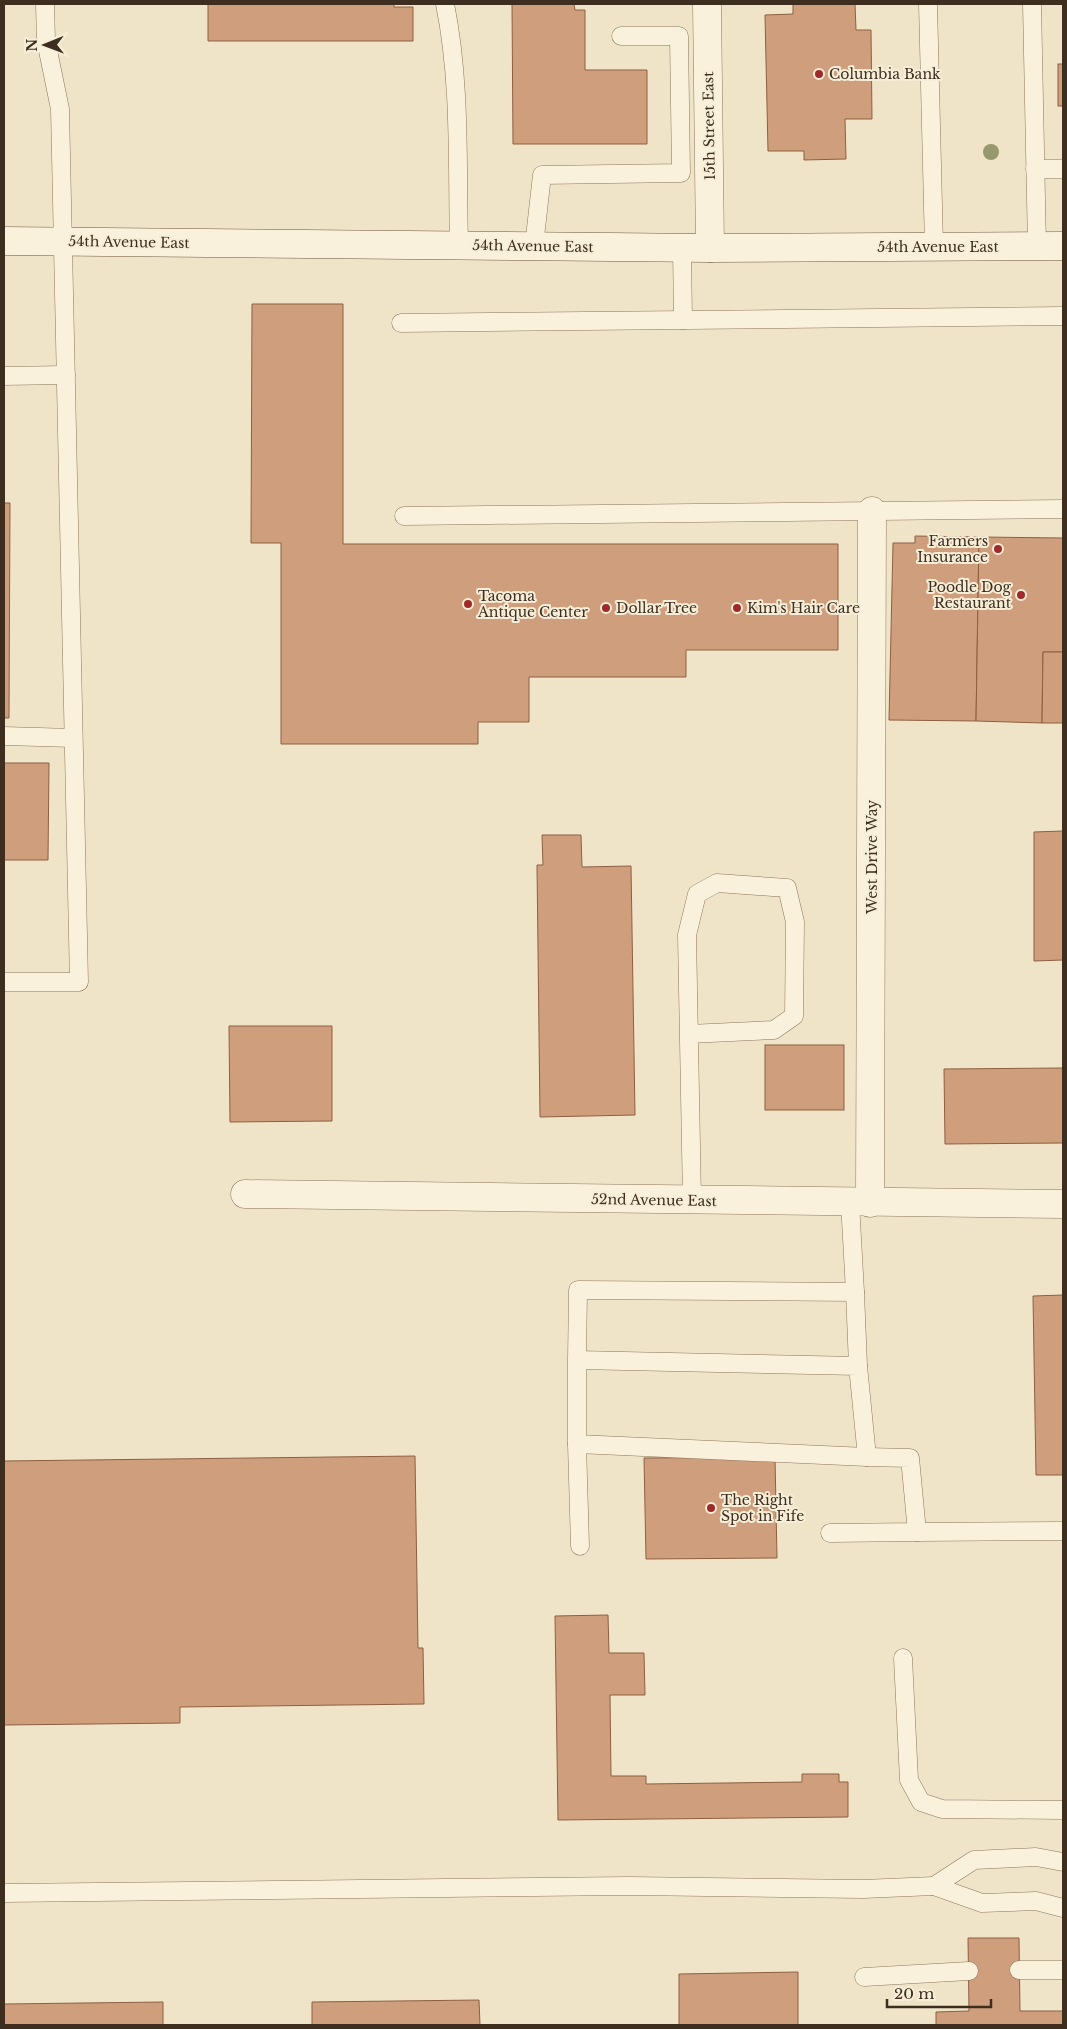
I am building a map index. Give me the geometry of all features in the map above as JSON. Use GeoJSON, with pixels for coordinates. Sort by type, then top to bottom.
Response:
{"type":"FeatureCollection","features":[{"type":"Feature","properties":{"kind":"street","name":"15th Street East"},"geometry":{"type":"LineString","coordinates":[[707,4],[710,248]]}},
{"type":"Feature","properties":{"kind":"street","name":"54th Avenue East"},"geometry":{"type":"LineString","coordinates":[[4,241],[682,248],[1050,246]]}},
{"type":"Feature","properties":{"kind":"street","name":"West Drive Way"},"geometry":{"type":"LineString","coordinates":[[860,1202],[872,511]]}},
{"type":"Feature","properties":{"kind":"street","name":"52nd Avenue East"},"geometry":{"type":"LineString","coordinates":[[245,1194],[1063,1204]]}},
{"type":"Feature","properties":{"kind":"lane"},"geometry":{"type":"LineString","coordinates":[[4,982],[79,982],[60,109],[46,41],[45,4]]}},
{"type":"Feature","properties":{"kind":"lane"},"geometry":{"type":"LineString","coordinates":[[445,4],[451,35],[456,112],[459,246]]}},
{"type":"Feature","properties":{"kind":"lane"},"geometry":{"type":"LineString","coordinates":[[928,4],[934,247]]}},
{"type":"Feature","properties":{"kind":"lane"},"geometry":{"type":"LineString","coordinates":[[1032,4],[1036,169],[1050,246]]}},
{"type":"Feature","properties":{"kind":"lane"},"geometry":{"type":"LineString","coordinates":[[622,36],[708,38]]}},
{"type":"Feature","properties":{"kind":"lane"},"geometry":{"type":"LineString","coordinates":[[534,246],[542,175],[681,173],[680,36]]}},
{"type":"Feature","properties":{"kind":"lane"},"geometry":{"type":"LineString","coordinates":[[1036,169],[1063,169]]}},
{"type":"Feature","properties":{"kind":"lane"},"geometry":{"type":"LineString","coordinates":[[682,248],[683,320]]}},
{"type":"Feature","properties":{"kind":"lane"},"geometry":{"type":"LineString","coordinates":[[401,323],[1063,316]]}},
{"type":"Feature","properties":{"kind":"lane"},"geometry":{"type":"LineString","coordinates":[[4,376],[66,375]]}},
{"type":"Feature","properties":{"kind":"lane"},"geometry":{"type":"LineString","coordinates":[[404,516],[1063,509]]}},
{"type":"Feature","properties":{"kind":"lane"},"geometry":{"type":"LineString","coordinates":[[4,736],[73,738]]}},
{"type":"Feature","properties":{"kind":"lane"},"geometry":{"type":"LineString","coordinates":[[689,1034],[774,1030],[794,1016],[795,922],[787,888],[717,883],[697,894],[686,935],[692,1200]]}},
{"type":"Feature","properties":{"kind":"lane"},"geometry":{"type":"LineString","coordinates":[[860,1202],[855,1292],[858,1366],[867,1457]]}},
{"type":"Feature","properties":{"kind":"lane"},"geometry":{"type":"LineString","coordinates":[[580,1546],[577,1444],[578,1290],[855,1292]]}},
{"type":"Feature","properties":{"kind":"lane"},"geometry":{"type":"LineString","coordinates":[[577,1360],[858,1366]]}},
{"type":"Feature","properties":{"kind":"lane"},"geometry":{"type":"LineString","coordinates":[[577,1444],[910,1458],[918,1532]]}},
{"type":"Feature","properties":{"kind":"lane"},"geometry":{"type":"LineString","coordinates":[[830,1533],[1063,1531]]}},
{"type":"Feature","properties":{"kind":"lane"},"geometry":{"type":"LineString","coordinates":[[903,1658],[909,1780],[921,1802],[942,1809],[1063,1810]]}},
{"type":"Feature","properties":{"kind":"lane"},"geometry":{"type":"LineString","coordinates":[[934,1886],[974,1860],[1036,1858],[1063,1862]]}},
{"type":"Feature","properties":{"kind":"lane"},"geometry":{"type":"LineString","coordinates":[[4,1893],[630,1886],[863,1889],[934,1886],[982,1903],[1036,1901],[1063,1908]]}},
{"type":"Feature","properties":{"kind":"lane"},"geometry":{"type":"LineString","coordinates":[[1019,1970],[1063,1970]]}},
{"type":"Feature","properties":{"kind":"lane"},"geometry":{"type":"LineString","coordinates":[[864,1977],[969,1971]]}},
{"type":"Feature","properties":{"kind":"building"},"geometry":{"type":"Polygon","coordinates":[[[208,4],[394,4],[394,7],[413,7],[413,41],[208,41],[208,4]]]}},
{"type":"Feature","properties":{"kind":"building"},"geometry":{"type":"Polygon","coordinates":[[[512,4],[574,4],[575,10],[585,10],[585,70],[647,70],[647,144],[513,144],[512,4]]]}},
{"type":"Feature","properties":{"kind":"building","name":"Columbia Bank"},"geometry":{"type":"Polygon","coordinates":[[[793,4],[855,4],[856,30],[871,30],[872,119],[845,119],[846,159],[804,160],[804,151],[768,151],[765,15],[793,14],[793,4]]]}},
{"type":"Feature","properties":{"kind":"building"},"geometry":{"type":"Polygon","coordinates":[[[1058,64],[1063,64],[1063,106],[1058,106],[1058,64]]]}},
{"type":"Feature","properties":{"kind":"building"},"geometry":{"type":"Polygon","coordinates":[[[252,304],[343,304],[343,544],[838,544],[838,650],[686,650],[686,677],[529,677],[529,722],[478,722],[478,744],[281,744],[281,543],[251,543],[252,304]]]}},
{"type":"Feature","properties":{"kind":"building"},"geometry":{"type":"Polygon","coordinates":[[[4,503],[10,503],[9,718],[4,718],[4,503]]]}},
{"type":"Feature","properties":{"kind":"building"},"geometry":{"type":"Polygon","coordinates":[[[915,536],[979,537],[976,721],[889,720],[893,543],[915,543],[915,536]]]}},
{"type":"Feature","properties":{"kind":"building","name":"Poodle Dog Restaurant"},"geometry":{"type":"Polygon","coordinates":[[[979,537],[1063,538],[1063,652],[1043,652],[1042,723],[976,721],[979,537]]]}},
{"type":"Feature","properties":{"kind":"building"},"geometry":{"type":"Polygon","coordinates":[[[1043,652],[1063,652],[1063,723],[1042,723],[1043,652]]]}},
{"type":"Feature","properties":{"kind":"building"},"geometry":{"type":"Polygon","coordinates":[[[4,763],[49,763],[48,860],[4,860],[4,763]]]}},
{"type":"Feature","properties":{"kind":"building"},"geometry":{"type":"Polygon","coordinates":[[[1063,831],[1063,960],[1034,961],[1034,832],[1063,831]]]}},
{"type":"Feature","properties":{"kind":"building"},"geometry":{"type":"Polygon","coordinates":[[[542,835],[581,835],[582,867],[631,866],[635,1115],[540,1117],[537,865],[543,865],[542,835]]]}},
{"type":"Feature","properties":{"kind":"building"},"geometry":{"type":"Polygon","coordinates":[[[229,1026],[332,1026],[332,1121],[230,1122],[229,1026]]]}},
{"type":"Feature","properties":{"kind":"building"},"geometry":{"type":"Polygon","coordinates":[[[765,1045],[844,1045],[844,1110],[765,1110],[765,1045]]]}},
{"type":"Feature","properties":{"kind":"building"},"geometry":{"type":"Polygon","coordinates":[[[1063,1068],[1063,1143],[945,1144],[944,1069],[1063,1068]]]}},
{"type":"Feature","properties":{"kind":"building"},"geometry":{"type":"Polygon","coordinates":[[[1063,1295],[1063,1475],[1036,1475],[1033,1296],[1063,1295]]]}},
{"type":"Feature","properties":{"kind":"building"},"geometry":{"type":"Polygon","coordinates":[[[415,1456],[418,1648],[423,1648],[424,1704],[180,1707],[180,1723],[4,1725],[4,1461],[415,1456]]]}},
{"type":"Feature","properties":{"kind":"building","name":"The Right Spot in Fife"},"geometry":{"type":"Polygon","coordinates":[[[775,1457],[777,1558],[646,1559],[644,1458],[775,1457]]]}},
{"type":"Feature","properties":{"kind":"building"},"geometry":{"type":"Polygon","coordinates":[[[608,1615],[609,1653],[644,1653],[645,1695],[610,1695],[611,1776],[646,1776],[646,1784],[802,1782],[802,1774],[839,1774],[839,1782],[848,1782],[848,1817],[558,1820],[555,1616],[608,1615]]]}},
{"type":"Feature","properties":{"kind":"building"},"geometry":{"type":"Polygon","coordinates":[[[968,1938],[1019,1938],[1020,2011],[1063,2011],[1063,2025],[936,2025],[936,2012],[969,2011],[968,1938]]]}},
{"type":"Feature","properties":{"kind":"building"},"geometry":{"type":"Polygon","coordinates":[[[798,1972],[798,2025],[679,2025],[679,1974],[798,1972]]]}},
{"type":"Feature","properties":{"kind":"building"},"geometry":{"type":"Polygon","coordinates":[[[479,2000],[480,2025],[312,2025],[312,2002],[479,2000]]]}},
{"type":"Feature","properties":{"kind":"building"},"geometry":{"type":"Polygon","coordinates":[[[163,2002],[163,2025],[4,2025],[4,2004],[163,2002]]]}},
{"type":"Feature","properties":{"kind":"place","name":"Columbia Bank"},"geometry":{"type":"Point","coordinates":[819,74]}},
{"type":"Feature","properties":{"kind":"place","name":"Farmers Insurance"},"geometry":{"type":"Point","coordinates":[998,549]}},
{"type":"Feature","properties":{"kind":"place","name":"Poodle Dog Restaurant"},"geometry":{"type":"Point","coordinates":[1021,595]}},
{"type":"Feature","properties":{"kind":"place","name":"Tacoma Antique Center"},"geometry":{"type":"Point","coordinates":[468,604]}},
{"type":"Feature","properties":{"kind":"place","name":"Dollar Tree"},"geometry":{"type":"Point","coordinates":[606,608]}},
{"type":"Feature","properties":{"kind":"place","name":"Kim's Hair Care"},"geometry":{"type":"Point","coordinates":[737,608]}},
{"type":"Feature","properties":{"kind":"place","name":"The Right Spot in Fife"},"geometry":{"type":"Point","coordinates":[711,1508]}}]}
